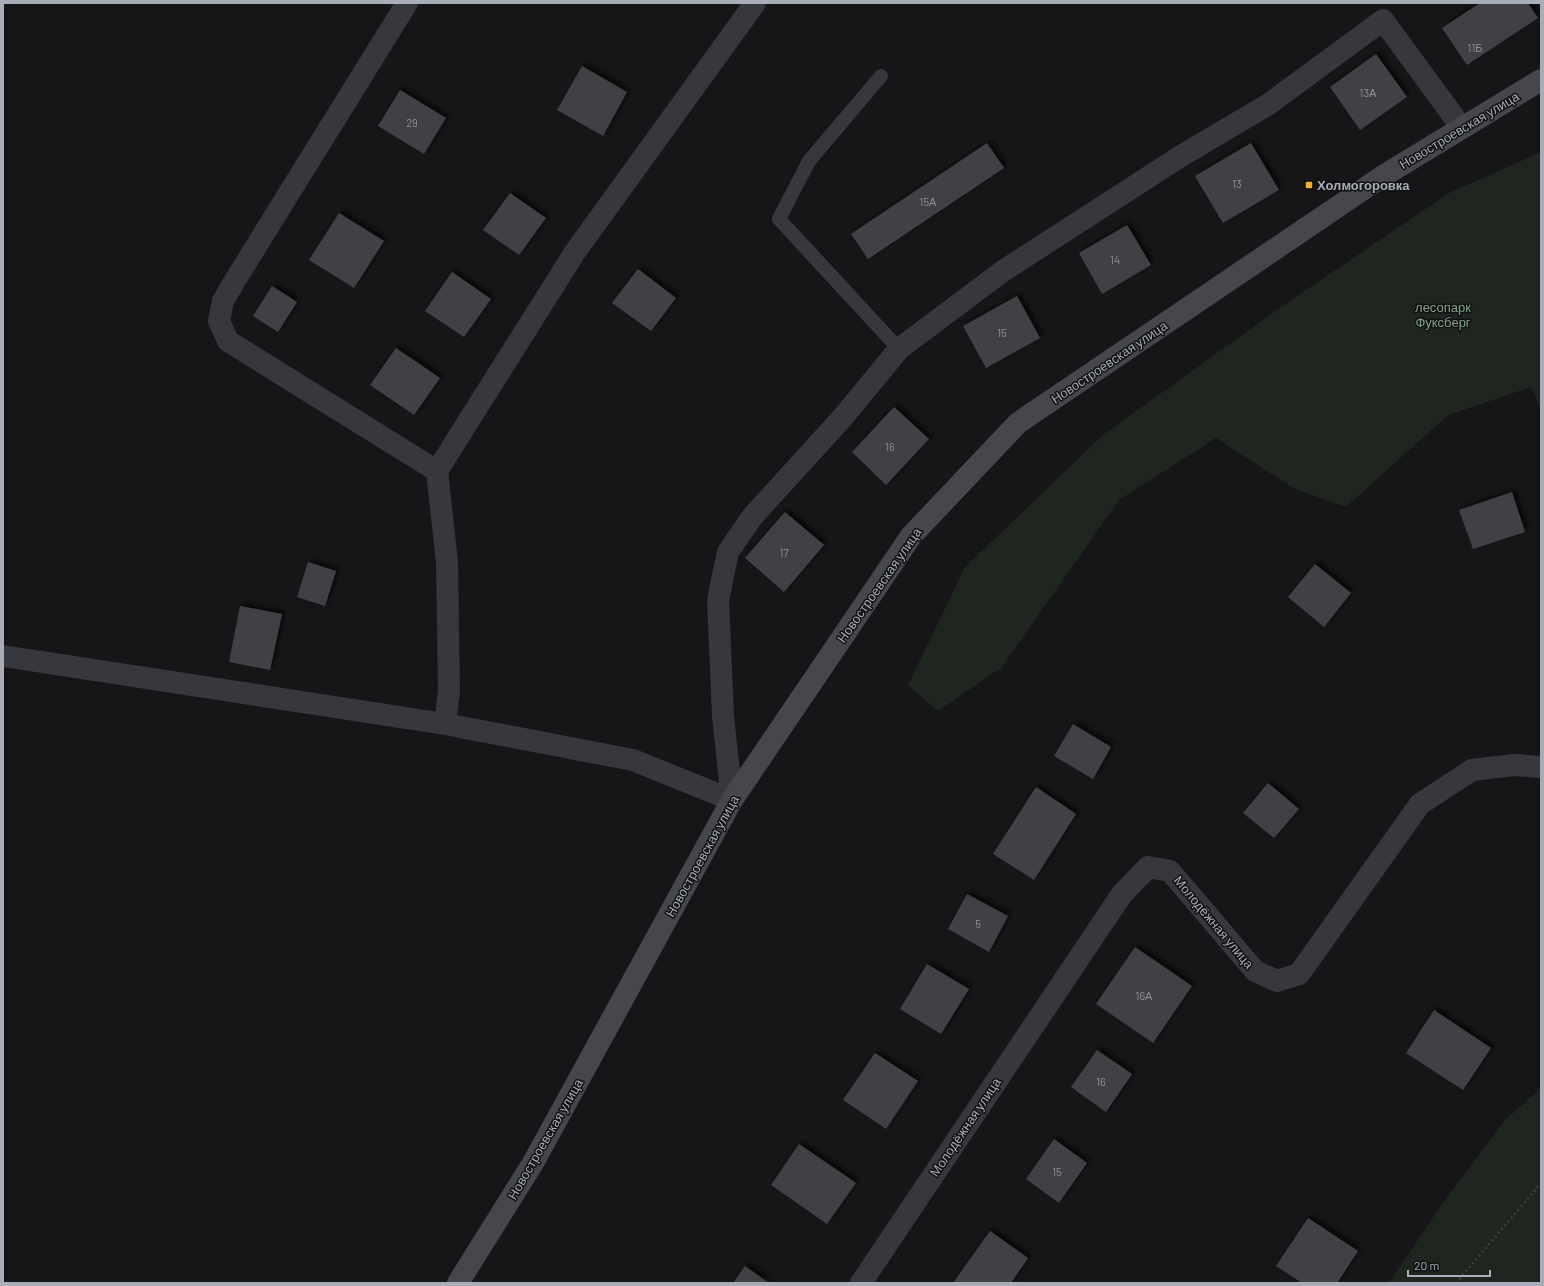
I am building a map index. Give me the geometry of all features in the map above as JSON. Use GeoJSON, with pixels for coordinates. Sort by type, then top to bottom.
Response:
{"type":"FeatureCollection","features":[{"type":"Feature","properties":{"kind":"main road","name":"Новостроевская улица"},"geometry":{"type":"LineString","coordinates":[[458,1283],[533,1162],[732,800],[911,536],[1018,423],[1383,176],[1541,80]]}},
{"type":"Feature","properties":{"kind":"street"},"geometry":{"type":"LineString","coordinates":[[407,3],[234,282],[223,301],[219,321],[228,341],[436,471]]}},
{"type":"Feature","properties":{"kind":"street"},"geometry":{"type":"LineString","coordinates":[[445,724],[449,691],[446,562],[436,471],[575,252],[755,3]]}},
{"type":"Feature","properties":{"kind":"street"},"geometry":{"type":"LineString","coordinates":[[3,656],[445,724],[633,760],[732,800],[723,716],[718,600],[728,552],[752,517],[842,417],[899,349],[1003,271],[1180,156],[1269,104],[1383,20],[1462,128]]}},
{"type":"Feature","properties":{"kind":"street","name":"Молодёжная улица"},"geometry":{"type":"LineString","coordinates":[[861,1283],[1118,900],[1148,867],[1170,871],[1255,971],[1277,981],[1299,974],[1420,804],[1472,770],[1514,765],[1541,768]]}},
{"type":"Feature","properties":{"kind":"lane"},"geometry":{"type":"LineString","coordinates":[[881,76],[808,161],[779,220],[899,349]]}},
{"type":"Feature","properties":{"kind":"path"},"geometry":{"type":"LineString","coordinates":[[1456,1283],[1541,1183]]}},
{"type":"Feature","properties":{"kind":"green space","name":"лесопарк Фуксберг"},"geometry":{"type":"Polygon","coordinates":[[[1541,152],[1541,409],[1531,387],[1448,415],[1346,507],[1295,489],[1216,438],[1119,500],[1002,667],[938,711],[908,685],[965,567],[1104,434],[1284,305],[1449,193],[1541,152]]]}},
{"type":"Feature","properties":{"kind":"green space"},"geometry":{"type":"Polygon","coordinates":[[[1541,1088],[1541,1283],[1389,1283],[1442,1204],[1504,1121],[1541,1088]]]}},
{"type":"Feature","properties":{"kind":"building"},"geometry":{"type":"Polygon","coordinates":[[[1480,3],[1528,3],[1538,18],[1467,65],[1442,28],[1480,3]]]}},
{"type":"Feature","properties":{"kind":"building"},"geometry":{"type":"Polygon","coordinates":[[[1376,54],[1407,97],[1360,130],[1330,87],[1376,54]]]}},
{"type":"Feature","properties":{"kind":"building"},"geometry":{"type":"Polygon","coordinates":[[[582,66],[627,92],[603,136],[557,110],[582,66]]]}},
{"type":"Feature","properties":{"kind":"building"},"geometry":{"type":"Polygon","coordinates":[[[400,90],[446,118],[424,154],[378,126],[400,90]]]}},
{"type":"Feature","properties":{"kind":"building"},"geometry":{"type":"Polygon","coordinates":[[[987,143],[1004,168],[868,259],[851,234],[987,143]]]}},
{"type":"Feature","properties":{"kind":"building"},"geometry":{"type":"Polygon","coordinates":[[[1251,143],[1279,190],[1223,223],[1195,176],[1251,143]]]}},
{"type":"Feature","properties":{"kind":"building"},"geometry":{"type":"Polygon","coordinates":[[[510,193],[546,218],[519,255],[483,230],[510,193]]]}},
{"type":"Feature","properties":{"kind":"building"},"geometry":{"type":"Polygon","coordinates":[[[339,213],[384,241],[354,288],[309,260],[339,213]]]}},
{"type":"Feature","properties":{"kind":"building"},"geometry":{"type":"Polygon","coordinates":[[[1127,225],[1151,265],[1102,294],[1079,253],[1127,225]]]}},
{"type":"Feature","properties":{"kind":"building"},"geometry":{"type":"Polygon","coordinates":[[[638,269],[676,298],[651,331],[612,303],[638,269]]]}},
{"type":"Feature","properties":{"kind":"building"},"geometry":{"type":"Polygon","coordinates":[[[452,272],[491,299],[464,337],[425,311],[452,272]]]}},
{"type":"Feature","properties":{"kind":"building"},"geometry":{"type":"Polygon","coordinates":[[[272,286],[297,302],[278,332],[253,316],[272,286]]]}},
{"type":"Feature","properties":{"kind":"building"},"geometry":{"type":"Polygon","coordinates":[[[1017,296],[1040,338],[986,368],[963,326],[1017,296]]]}},
{"type":"Feature","properties":{"kind":"building"},"geometry":{"type":"Polygon","coordinates":[[[396,348],[440,378],[414,415],[370,385],[396,348]]]}},
{"type":"Feature","properties":{"kind":"building"},"geometry":{"type":"Polygon","coordinates":[[[894,407],[929,439],[886,485],[852,452],[894,407]]]}},
{"type":"Feature","properties":{"kind":"building"},"geometry":{"type":"Polygon","coordinates":[[[1512,492],[1525,532],[1473,549],[1459,510],[1512,492]]]}},
{"type":"Feature","properties":{"kind":"building"},"geometry":{"type":"Polygon","coordinates":[[[785,512],[824,545],[784,592],[745,558],[785,512]]]}},
{"type":"Feature","properties":{"kind":"building"},"geometry":{"type":"Polygon","coordinates":[[[308,562],[336,571],[325,606],[297,597],[308,562]]]}},
{"type":"Feature","properties":{"kind":"building"},"geometry":{"type":"Polygon","coordinates":[[[1315,564],[1351,593],[1324,627],[1288,597],[1315,564]]]}},
{"type":"Feature","properties":{"kind":"building"},"geometry":{"type":"Polygon","coordinates":[[[240,606],[282,614],[270,670],[229,662],[240,606]]]}},
{"type":"Feature","properties":{"kind":"building"},"geometry":{"type":"Polygon","coordinates":[[[1073,724],[1111,747],[1093,779],[1054,756],[1073,724]]]}},
{"type":"Feature","properties":{"kind":"building"},"geometry":{"type":"Polygon","coordinates":[[[1268,783],[1299,809],[1274,838],[1243,813],[1268,783]]]}},
{"type":"Feature","properties":{"kind":"building"},"geometry":{"type":"Polygon","coordinates":[[[1036,787],[1076,814],[1034,880],[993,854],[1036,787]]]}},
{"type":"Feature","properties":{"kind":"building"},"geometry":{"type":"Polygon","coordinates":[[[967,894],[1008,916],[989,952],[948,929],[967,894]]]}},
{"type":"Feature","properties":{"kind":"building"},"geometry":{"type":"Polygon","coordinates":[[[1135,947],[1192,986],[1153,1043],[1096,1004],[1135,947]]]}},
{"type":"Feature","properties":{"kind":"building"},"geometry":{"type":"Polygon","coordinates":[[[927,964],[969,989],[941,1034],[900,1009],[927,964]]]}},
{"type":"Feature","properties":{"kind":"building"},"geometry":{"type":"Polygon","coordinates":[[[1434,1010],[1491,1048],[1463,1090],[1406,1053],[1434,1010]]]}},
{"type":"Feature","properties":{"kind":"building"},"geometry":{"type":"Polygon","coordinates":[[[1097,1050],[1132,1074],[1106,1112],[1071,1087],[1097,1050]]]}},
{"type":"Feature","properties":{"kind":"building"},"geometry":{"type":"Polygon","coordinates":[[[875,1053],[918,1081],[886,1129],[843,1100],[875,1053]]]}},
{"type":"Feature","properties":{"kind":"building"},"geometry":{"type":"Polygon","coordinates":[[[1054,1139],[1087,1163],[1059,1203],[1026,1179],[1054,1139]]]}},
{"type":"Feature","properties":{"kind":"building"},"geometry":{"type":"Polygon","coordinates":[[[799,1144],[856,1183],[827,1224],[771,1185],[799,1144]]]}},
{"type":"Feature","properties":{"kind":"building"},"geometry":{"type":"Polygon","coordinates":[[[1308,1218],[1358,1251],[1337,1283],[1302,1283],[1276,1266],[1308,1218]]]}},
{"type":"Feature","properties":{"kind":"building"},"geometry":{"type":"Polygon","coordinates":[[[990,1231],[1028,1258],[1011,1283],[953,1283],[990,1231]]]}},
{"type":"Feature","properties":{"kind":"building"},"geometry":{"type":"Polygon","coordinates":[[[745,1266],[769,1283],[733,1283],[745,1266]]]}},
{"type":"Feature","properties":{"kind":"place","name":"Холмогоровка"},"geometry":{"type":"Point","coordinates":[1309,185]}}]}
